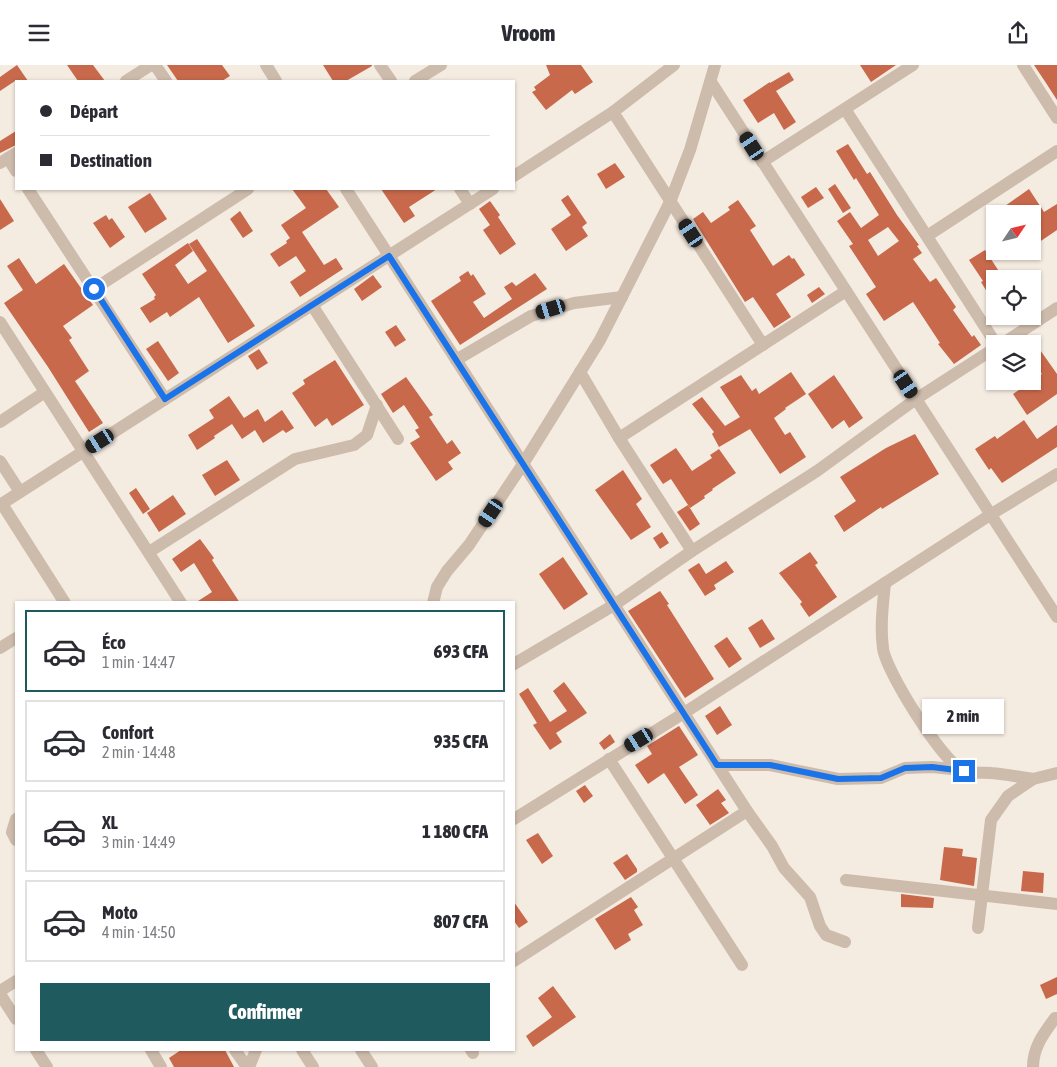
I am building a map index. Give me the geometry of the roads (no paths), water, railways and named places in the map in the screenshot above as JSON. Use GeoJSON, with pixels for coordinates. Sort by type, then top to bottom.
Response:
{"type":"FeatureCollection","features":[{"type":"Feature","properties":{"kind":"street"},"geometry":{"type":"LineString","coordinates":[[128,80],[153,65],[165,80]]}},
{"type":"Feature","properties":{"kind":"street"},"geometry":{"type":"LineString","coordinates":[[266,65],[275,80]]}},
{"type":"Feature","properties":{"kind":"street"},"geometry":{"type":"LineString","coordinates":[[380,65],[390,80]]}},
{"type":"Feature","properties":{"kind":"street"},"geometry":{"type":"LineString","coordinates":[[417,80],[441,65]]}},
{"type":"Feature","properties":{"kind":"street"},"geometry":{"type":"LineString","coordinates":[[515,175],[613,112],[674,65]]}},
{"type":"Feature","properties":{"kind":"street"},"geometry":{"type":"LineString","coordinates":[[434,601],[437,587],[447,571],[469,545],[523,464],[600,340],[670,201],[690,151],[715,65]]}},
{"type":"Feature","properties":{"kind":"street"},"geometry":{"type":"LineString","coordinates":[[762,162],[913,65]]}},
{"type":"Feature","properties":{"kind":"street"},"geometry":{"type":"LineString","coordinates":[[1023,65],[1057,118]]}},
{"type":"Feature","properties":{"kind":"street"},"geometry":{"type":"LineString","coordinates":[[711,82],[1057,617]]}},
{"type":"Feature","properties":{"kind":"street"},"geometry":{"type":"LineString","coordinates":[[845,109],[990,335]]}},
{"type":"Feature","properties":{"kind":"street"},"geometry":{"type":"LineString","coordinates":[[613,112],[763,345]]}},
{"type":"Feature","properties":{"kind":"street"},"geometry":{"type":"LineString","coordinates":[[926,236],[1057,151]]}},
{"type":"Feature","properties":{"kind":"street"},"geometry":{"type":"LineString","coordinates":[[8,158],[15,169]]}},
{"type":"Feature","properties":{"kind":"street"},"geometry":{"type":"LineString","coordinates":[[29,190],[165,399]]}},
{"type":"Feature","properties":{"kind":"street"},"geometry":{"type":"LineString","coordinates":[[347,190],[747,811],[772,846],[784,867],[810,897],[820,926],[826,935],[845,942]]}},
{"type":"Feature","properties":{"kind":"street"},"geometry":{"type":"LineString","coordinates":[[461,190],[470,204]]}},
{"type":"Feature","properties":{"kind":"street"},"geometry":{"type":"LineString","coordinates":[[64,601],[1,505],[491,190]]}},
{"type":"Feature","properties":{"kind":"street"},"geometry":{"type":"LineString","coordinates":[[94,289],[241,191]]}},
{"type":"Feature","properties":{"kind":"street"},"geometry":{"type":"LineString","coordinates":[[619,438],[846,291]]}},
{"type":"Feature","properties":{"kind":"street"},"geometry":{"type":"LineString","coordinates":[[456,360],[531,316],[574,303],[622,297]]}},
{"type":"Feature","properties":{"kind":"street"},"geometry":{"type":"LineString","coordinates":[[312,305],[398,439]]}},
{"type":"Feature","properties":{"kind":"street"},"geometry":{"type":"LineString","coordinates":[[1016,335],[1057,308]]}},
{"type":"Feature","properties":{"kind":"street"},"geometry":{"type":"LineString","coordinates":[[0,322],[4,338],[45,393],[84,451],[180,601]]}},
{"type":"Feature","properties":{"kind":"street"},"geometry":{"type":"LineString","coordinates":[[515,663],[614,605],[692,551],[817,471],[916,399],[986,354]]}},
{"type":"Feature","properties":{"kind":"street"},"geometry":{"type":"LineString","coordinates":[[580,372],[619,438],[692,551]]}},
{"type":"Feature","properties":{"kind":"street"},"geometry":{"type":"LineString","coordinates":[[0,423],[45,393]]}},
{"type":"Feature","properties":{"kind":"street"},"geometry":{"type":"LineString","coordinates":[[149,552],[295,459],[354,445],[367,435],[377,405]]}},
{"type":"Feature","properties":{"kind":"street"},"geometry":{"type":"LineString","coordinates":[[0,461],[20,492]]}},
{"type":"Feature","properties":{"kind":"street"},"geometry":{"type":"LineString","coordinates":[[515,818],[684,713],[990,515],[1057,474]]}},
{"type":"Feature","properties":{"kind":"street"},"geometry":{"type":"LineString","coordinates":[[885,583],[882,615],[882,649],[896,679],[935,743],[947,758],[964,771]]}},
{"type":"Feature","properties":{"kind":"street"},"geometry":{"type":"LineString","coordinates":[[0,648],[15,639]]}},
{"type":"Feature","properties":{"kind":"street"},"geometry":{"type":"LineString","coordinates":[[609,759],[742,965]]}},
{"type":"Feature","properties":{"kind":"street"},"geometry":{"type":"LineString","coordinates":[[717,765],[770,765],[838,779],[881,778],[905,768],[932,767],[1033,779]]}},
{"type":"Feature","properties":{"kind":"street"},"geometry":{"type":"LineString","coordinates":[[978,928],[991,820],[1008,796],[1033,779],[1057,773]]}},
{"type":"Feature","properties":{"kind":"street"},"geometry":{"type":"LineString","coordinates":[[515,960],[747,811]]}},
{"type":"Feature","properties":{"kind":"street"},"geometry":{"type":"LineString","coordinates":[[15,822],[12,831],[15,838]]}},
{"type":"Feature","properties":{"kind":"street"},"geometry":{"type":"LineString","coordinates":[[846,880],[1057,904]]}},
{"type":"Feature","properties":{"kind":"street"},"geometry":{"type":"LineString","coordinates":[[15,982],[0,992],[15,1017]]}},
{"type":"Feature","properties":{"kind":"street"},"geometry":{"type":"LineString","coordinates":[[1033,1067],[1033,1058],[1040,1039],[1057,1019]]}},
{"type":"Feature","properties":{"kind":"street"},"geometry":{"type":"LineString","coordinates":[[37,1051],[47,1067]]}},
{"type":"Feature","properties":{"kind":"street"},"geometry":{"type":"LineString","coordinates":[[153,1051],[161,1067]]}},
{"type":"Feature","properties":{"kind":"street"},"geometry":{"type":"LineString","coordinates":[[236,1051],[248,1067],[256,1051]]}},
{"type":"Feature","properties":{"kind":"street"},"geometry":{"type":"LineString","coordinates":[[303,1051],[313,1067]]}},
{"type":"Feature","properties":{"kind":"street"},"geometry":{"type":"LineString","coordinates":[[362,1051],[372,1067]]}}]}
